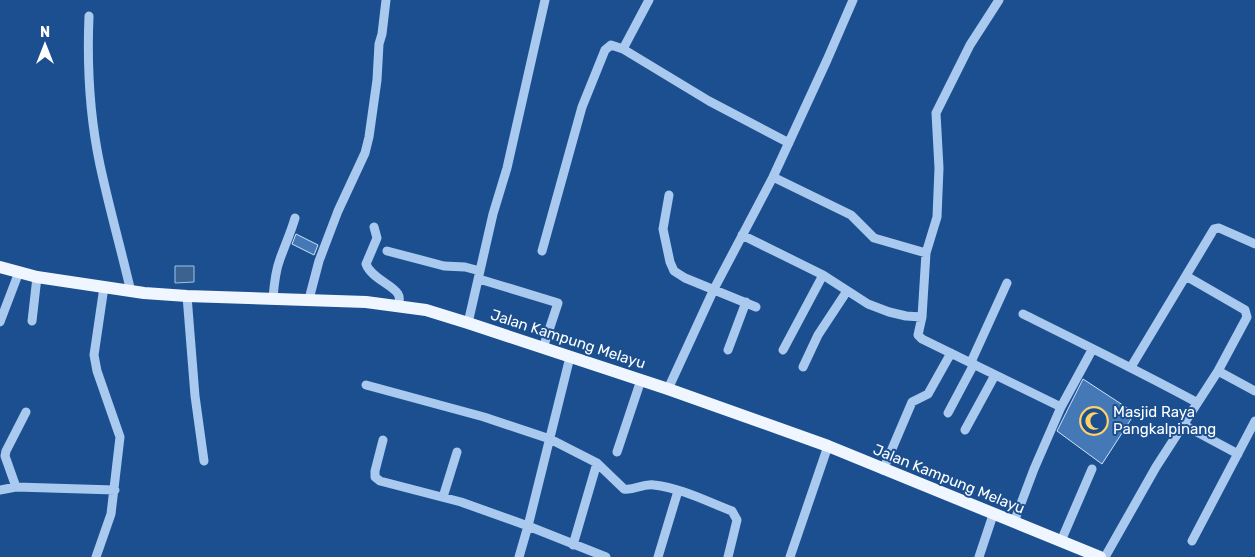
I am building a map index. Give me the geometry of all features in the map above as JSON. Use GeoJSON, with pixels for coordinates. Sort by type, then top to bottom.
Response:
{"type":"FeatureCollection","features":[{"type":"Feature","properties":{"kind":"main road","name":"Jalan Kampung Melayu"},"geometry":{"type":"LineString","coordinates":[[0,268],[37,277],[131,292],[186,296],[373,302],[426,310],[668,389],[828,446],[993,515],[1100,557]]}},
{"type":"Feature","properties":{"kind":"street"},"geometry":{"type":"LineString","coordinates":[[309,299],[313,278],[338,211],[365,154],[377,80],[379,44],[386,0]]}},
{"type":"Feature","properties":{"kind":"street"},"geometry":{"type":"LineString","coordinates":[[468,323],[493,214],[507,168],[545,0]]}},
{"type":"Feature","properties":{"kind":"street"},"geometry":{"type":"LineString","coordinates":[[623,49],[649,0]]}},
{"type":"Feature","properties":{"kind":"street"},"geometry":{"type":"LineString","coordinates":[[668,389],[714,289],[790,143],[853,0]]}},
{"type":"Feature","properties":{"kind":"street"},"geometry":{"type":"LineString","coordinates":[[999,0],[970,45],[936,113],[939,168],[938,217],[926,254],[922,317],[918,335],[922,339],[1060,406]]}},
{"type":"Feature","properties":{"kind":"street"},"geometry":{"type":"LineString","coordinates":[[89,16],[89,69],[99,163],[131,292]]}},
{"type":"Feature","properties":{"kind":"street"},"geometry":{"type":"LineString","coordinates":[[542,251],[582,107],[605,50],[611,45],[623,49],[710,101],[790,143]]}},
{"type":"Feature","properties":{"kind":"street"},"geometry":{"type":"LineString","coordinates":[[773,177],[851,216],[874,238],[926,254]]}},
{"type":"Feature","properties":{"kind":"street"},"geometry":{"type":"LineString","coordinates":[[669,195],[663,229],[670,262],[674,271],[685,278],[756,307]]}},
{"type":"Feature","properties":{"kind":"street"},"geometry":{"type":"LineString","coordinates":[[273,298],[279,260],[295,218]]}},
{"type":"Feature","properties":{"kind":"street"},"geometry":{"type":"LineString","coordinates":[[374,227],[377,238],[366,264],[382,282],[397,293],[399,296],[398,306]]}},
{"type":"Feature","properties":{"kind":"street"},"geometry":{"type":"LineString","coordinates":[[1131,367],[1214,229],[1219,228],[1255,244]]}},
{"type":"Feature","properties":{"kind":"street"},"geometry":{"type":"LineString","coordinates":[[742,235],[823,275],[868,304],[889,312],[922,317]]}},
{"type":"Feature","properties":{"kind":"street"},"geometry":{"type":"LineString","coordinates":[[387,251],[444,266],[465,267],[479,275],[558,303],[543,348]]}},
{"type":"Feature","properties":{"kind":"street"},"geometry":{"type":"LineString","coordinates":[[0,322],[19,272]]}},
{"type":"Feature","properties":{"kind":"street"},"geometry":{"type":"LineString","coordinates":[[783,350],[823,275]]}},
{"type":"Feature","properties":{"kind":"street"},"geometry":{"type":"LineString","coordinates":[[1105,557],[1148,481],[1184,425],[1196,402],[1218,371],[1247,317],[1245,310],[1186,276]]}},
{"type":"Feature","properties":{"kind":"street"},"geometry":{"type":"LineString","coordinates":[[32,321],[37,277]]}},
{"type":"Feature","properties":{"kind":"street"},"geometry":{"type":"LineString","coordinates":[[948,413],[973,363],[1007,283]]}},
{"type":"Feature","properties":{"kind":"street"},"geometry":{"type":"LineString","coordinates":[[96,557],[112,514],[120,437],[97,371],[94,355],[104,287]]}},
{"type":"Feature","properties":{"kind":"street"},"geometry":{"type":"LineString","coordinates":[[803,367],[818,335],[847,291]]}},
{"type":"Feature","properties":{"kind":"street"},"geometry":{"type":"LineString","coordinates":[[186,296],[195,396],[204,460]]}},
{"type":"Feature","properties":{"kind":"street"},"geometry":{"type":"LineString","coordinates":[[728,350],[746,302]]}},
{"type":"Feature","properties":{"kind":"street"},"geometry":{"type":"LineString","coordinates":[[1023,314],[1092,350],[1131,367],[1196,402]]}},
{"type":"Feature","properties":{"kind":"street"},"geometry":{"type":"LineString","coordinates":[[1014,522],[1060,406],[1092,350]]}},
{"type":"Feature","properties":{"kind":"street"},"geometry":{"type":"LineString","coordinates":[[883,470],[912,402],[928,394],[951,353]]}},
{"type":"Feature","properties":{"kind":"street"},"geometry":{"type":"LineString","coordinates":[[519,557],[570,357]]}},
{"type":"Feature","properties":{"kind":"street"},"geometry":{"type":"LineString","coordinates":[[1218,371],[1255,391]]}},
{"type":"Feature","properties":{"kind":"street"},"geometry":{"type":"LineString","coordinates":[[965,430],[996,375]]}},
{"type":"Feature","properties":{"kind":"street"},"geometry":{"type":"LineString","coordinates":[[617,452],[641,380]]}},
{"type":"Feature","properties":{"kind":"street"},"geometry":{"type":"LineString","coordinates":[[366,385],[484,417],[550,438],[597,463],[624,489],[629,490],[653,484],[732,511],[737,520],[728,557]]}},
{"type":"Feature","properties":{"kind":"street"},"geometry":{"type":"LineString","coordinates":[[16,487],[5,456],[26,412]]}},
{"type":"Feature","properties":{"kind":"street"},"geometry":{"type":"LineString","coordinates":[[1192,541],[1255,421]]}},
{"type":"Feature","properties":{"kind":"street"},"geometry":{"type":"LineString","coordinates":[[1184,425],[1238,454]]}},
{"type":"Feature","properties":{"kind":"street"},"geometry":{"type":"LineString","coordinates":[[384,440],[375,470],[375,477],[380,481],[461,502],[606,557]]}},
{"type":"Feature","properties":{"kind":"street"},"geometry":{"type":"LineString","coordinates":[[790,557],[828,446]]}},
{"type":"Feature","properties":{"kind":"street"},"geometry":{"type":"LineString","coordinates":[[443,497],[458,452]]}},
{"type":"Feature","properties":{"kind":"street"},"geometry":{"type":"LineString","coordinates":[[573,545],[597,463]]}},
{"type":"Feature","properties":{"kind":"street"},"geometry":{"type":"LineString","coordinates":[[1060,540],[1092,469]]}},
{"type":"Feature","properties":{"kind":"street"},"geometry":{"type":"LineString","coordinates":[[0,490],[16,487],[115,490]]}},
{"type":"Feature","properties":{"kind":"street"},"geometry":{"type":"LineString","coordinates":[[658,557],[678,491]]}},
{"type":"Feature","properties":{"kind":"street"},"geometry":{"type":"LineString","coordinates":[[979,557],[993,515]]}},
{"type":"Feature","properties":{"kind":"water"},"geometry":{"type":"Polygon","coordinates":[[[175,266],[194,266],[194,282],[175,283],[175,266]]]}},
{"type":"Feature","properties":{"kind":"building"},"geometry":{"type":"Polygon","coordinates":[[[296,234],[318,245],[314,255],[292,244],[296,234]]]}},
{"type":"Feature","properties":{"kind":"building","name":"Masjid Raya Pangkalpinang"},"geometry":{"type":"Polygon","coordinates":[[[1083,379],[1135,413],[1102,464],[1057,431],[1083,379]]]}},
{"type":"Feature","properties":{"kind":"place","name":"Masjid Raya Pangkalpinang"},"geometry":{"type":"Point","coordinates":[1094,421]}}]}
